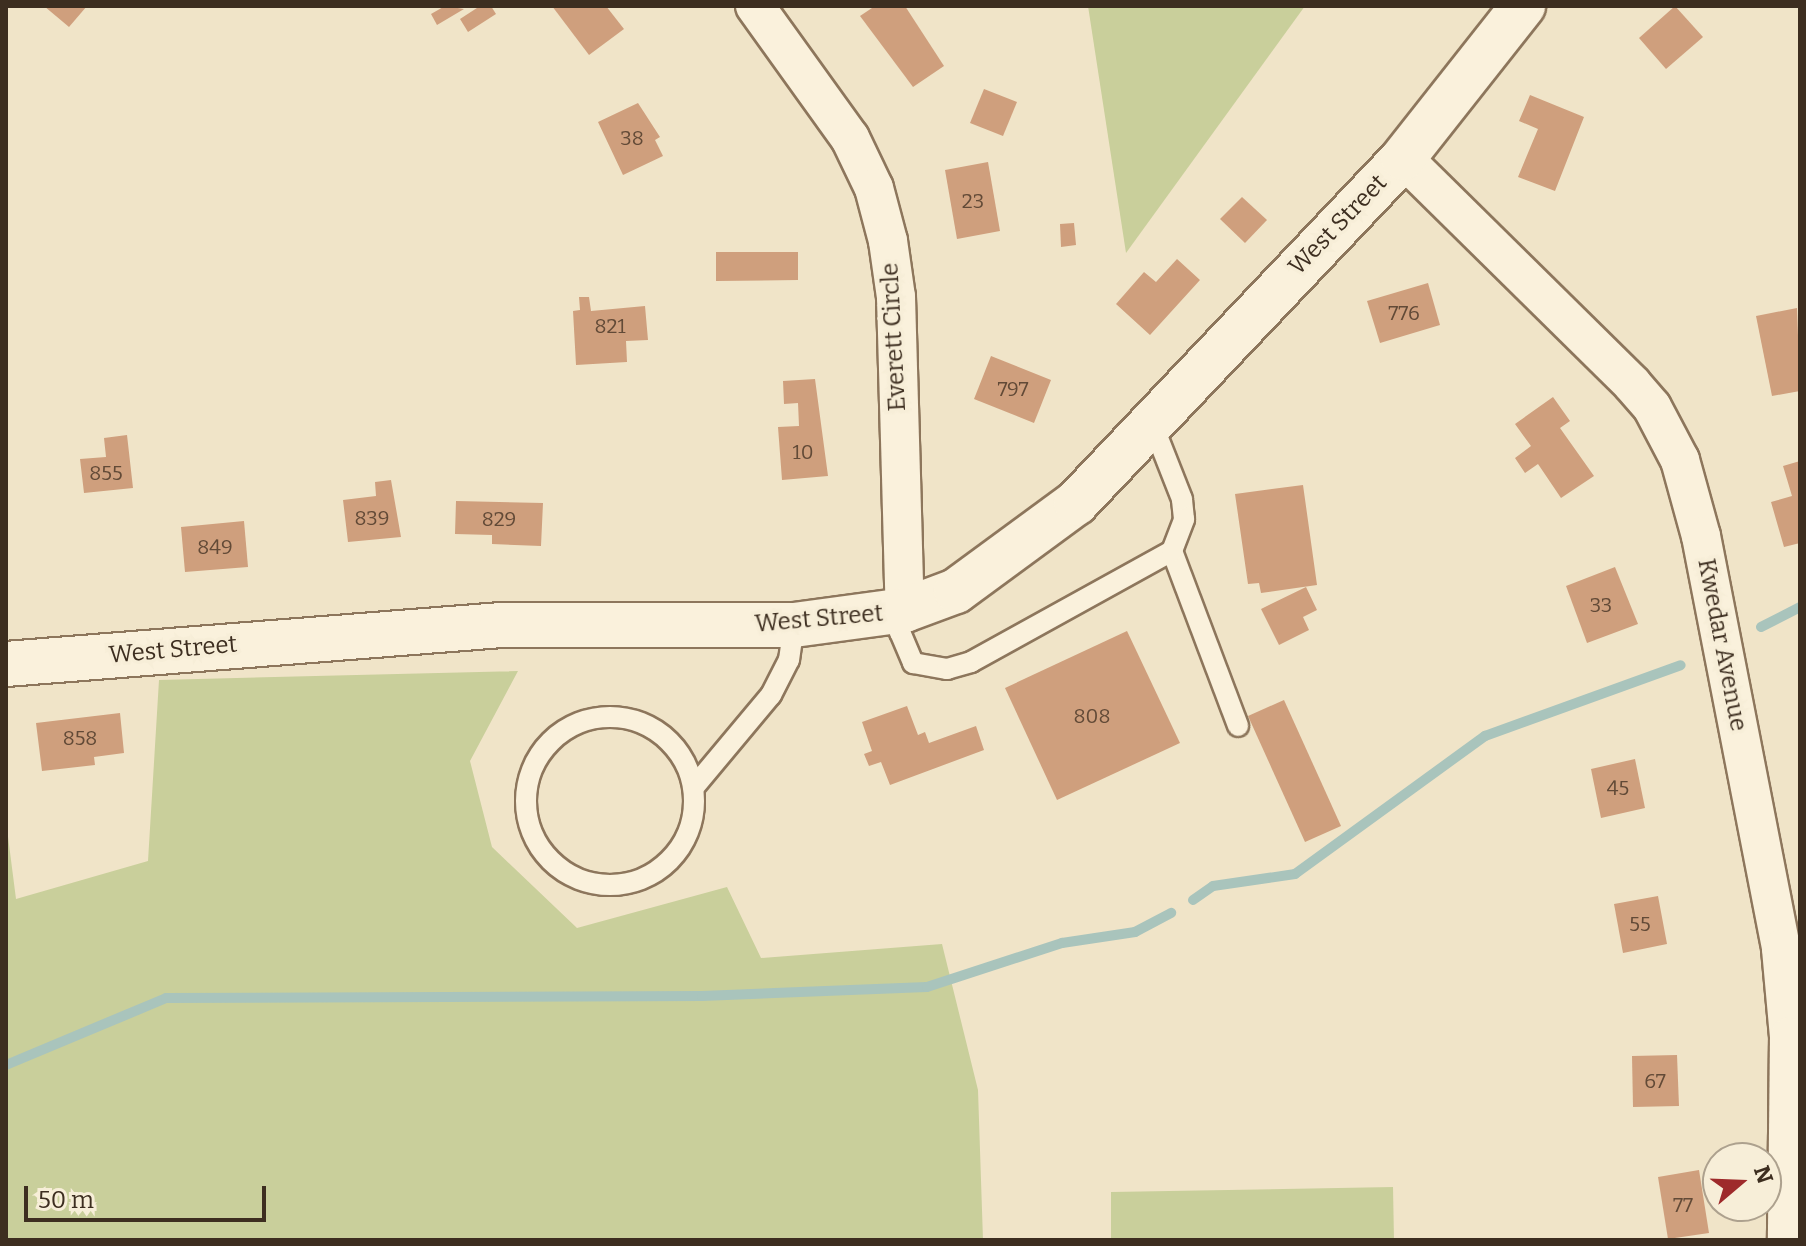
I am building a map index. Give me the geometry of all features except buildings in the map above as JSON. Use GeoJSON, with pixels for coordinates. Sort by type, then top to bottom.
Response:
{"type":"FeatureCollection","features":[{"type":"Feature","properties":{"kind":"street","name":"Everett Circle"},"geometry":{"type":"LineString","coordinates":[[755,6],[850,138],[874,188],[888,241],[896,297],[905,610]]}},
{"type":"Feature","properties":{"kind":"street","name":"West Street"},"geometry":{"type":"LineString","coordinates":[[6,664],[502,625],[794,625],[905,610],[956,591],[1011,556],[1076,503],[1403,158],[1523,6]]}},
{"type":"Feature","properties":{"kind":"street","name":"Kwedar Avenue"},"geometry":{"type":"LineString","coordinates":[[1403,158],[1632,384],[1652,407],[1680,460],[1701,536],[1781,949],[1789,1037],[1794,1184],[1787,1240]]}},
{"type":"Feature","properties":{"kind":"lane"},"geometry":{"type":"LineString","coordinates":[[905,610],[900,632],[913,663],[947,669],[971,662],[1172,551],[1184,519],[1182,499],[1152,423]]}},
{"type":"Feature","properties":{"kind":"lane"},"geometry":{"type":"LineString","coordinates":[[1172,551],[1238,726]]}},
{"type":"Feature","properties":{"kind":"lane"},"geometry":{"type":"LineString","coordinates":[[694,787],[677,751],[647,725],[619,716],[590,718],[563,729],[542,750],[529,776],[525,805],[532,834],[548,859],[571,877],[596,885],[623,885],[649,877],[686,840],[694,814],[694,787],[771,695],[789,660],[794,625]]}},
{"type":"Feature","properties":{"kind":"green space"},"geometry":{"type":"Polygon","coordinates":[[[1088,6],[1305,6],[1126,253],[1088,6]]]}},
{"type":"Feature","properties":{"kind":"green space"},"geometry":{"type":"Polygon","coordinates":[[[518,671],[470,761],[492,847],[577,928],[727,887],[761,958],[942,944],[978,1090],[983,1240],[6,1240],[6,821],[16,899],[148,861],[159,680],[518,671]]]}},
{"type":"Feature","properties":{"kind":"green space"},"geometry":{"type":"Polygon","coordinates":[[[1393,1187],[1394,1240],[1111,1240],[1111,1192],[1393,1187]]]}},
{"type":"Feature","properties":{"kind":"waterway"},"geometry":{"type":"LineString","coordinates":[[1761,627],[1800,607]]}},
{"type":"Feature","properties":{"kind":"waterway"},"geometry":{"type":"LineString","coordinates":[[1193,900],[1213,886],[1295,874],[1485,736],[1681,665]]}},
{"type":"Feature","properties":{"kind":"waterway"},"geometry":{"type":"LineString","coordinates":[[6,1065],[166,998],[702,996],[927,987],[1062,943],[1135,932],[1171,913]]}}]}
